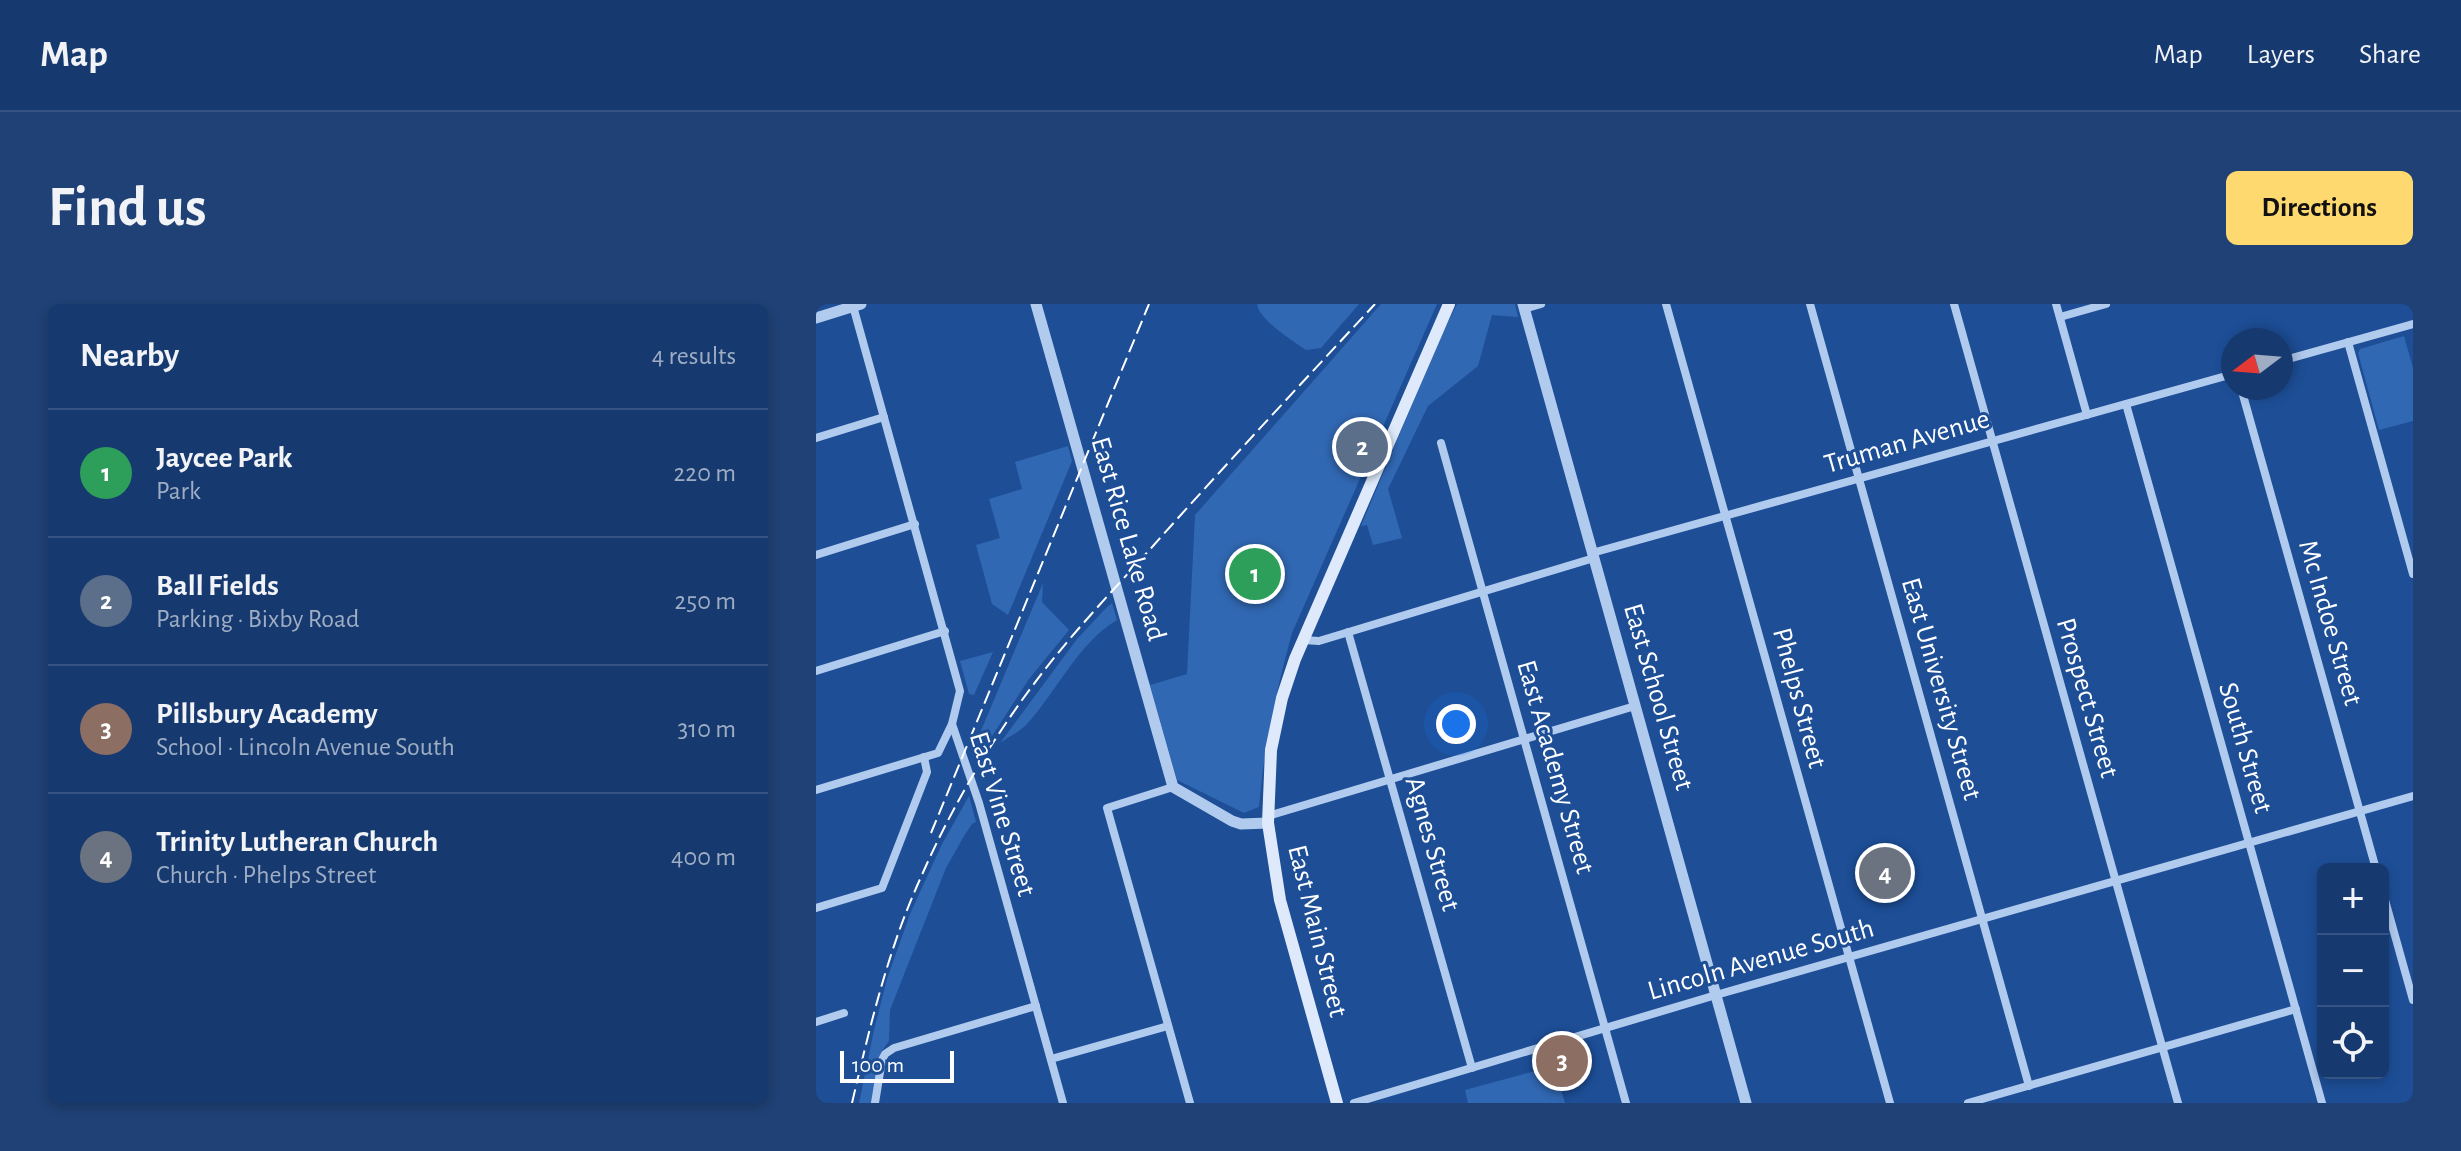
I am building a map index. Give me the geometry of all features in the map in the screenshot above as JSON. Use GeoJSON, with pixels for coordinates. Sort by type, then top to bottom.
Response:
{"type":"FeatureCollection","features":[{"type":"Feature","properties":{"kind":"main road","name":"East Main Street"},"geometry":{"type":"LineString","coordinates":[[1337,1103],[1280,900],[1268,820],[1269,776],[1276,723],[1287,680],[1303,640],[1449,304]]}},
{"type":"Feature","properties":{"kind":"street","name":"East Rice Lake Road"},"geometry":{"type":"LineString","coordinates":[[1036,304],[1173,787]]}},
{"type":"Feature","properties":{"kind":"street"},"geometry":{"type":"LineString","coordinates":[[1523,306],[1541,304]]}},
{"type":"Feature","properties":{"kind":"street","name":"Phelps Street"},"geometry":{"type":"LineString","coordinates":[[1666,304],[1890,1103]]}},
{"type":"Feature","properties":{"kind":"street","name":"East University Street"},"geometry":{"type":"LineString","coordinates":[[1810,304],[2029,1086]]}},
{"type":"Feature","properties":{"kind":"street","name":"Prospect Street"},"geometry":{"type":"LineString","coordinates":[[1954,304],[2178,1103]]}},
{"type":"Feature","properties":{"kind":"street"},"geometry":{"type":"LineString","coordinates":[[2056,304],[2087,415]]}},
{"type":"Feature","properties":{"kind":"street"},"geometry":{"type":"LineString","coordinates":[[2060,317],[2106,304]]}},
{"type":"Feature","properties":{"kind":"street"},"geometry":{"type":"LineString","coordinates":[[816,318],[857,305]]}},
{"type":"Feature","properties":{"kind":"street","name":"East Vine Street"},"geometry":{"type":"LineString","coordinates":[[857,305],[884,417],[960,691],[952,724],[979,803],[1063,1103]]}},
{"type":"Feature","properties":{"kind":"street","name":"East School Street"},"geometry":{"type":"LineString","coordinates":[[1523,306],[1746,1103]]}},
{"type":"Feature","properties":{"kind":"street"},"geometry":{"type":"LineString","coordinates":[[2293,358],[2413,324]]}},
{"type":"Feature","properties":{"kind":"street"},"geometry":{"type":"LineString","coordinates":[[2348,342],[2413,574]]}},
{"type":"Feature","properties":{"kind":"street","name":"Truman Avenue"},"geometry":{"type":"LineString","coordinates":[[1303,640],[1319,641],[1726,516],[2221,377]]}},
{"type":"Feature","properties":{"kind":"street","name":"Mc Indoe Street"},"geometry":{"type":"LineString","coordinates":[[2244,400],[2374,863]]}},
{"type":"Feature","properties":{"kind":"street","name":"South Street"},"geometry":{"type":"LineString","coordinates":[[2126,404],[2322,1103]]}},
{"type":"Feature","properties":{"kind":"street"},"geometry":{"type":"LineString","coordinates":[[816,438],[884,417]]}},
{"type":"Feature","properties":{"kind":"street","name":"East Academy Street"},"geometry":{"type":"LineString","coordinates":[[1441,443],[1626,1103]]}},
{"type":"Feature","properties":{"kind":"street"},"geometry":{"type":"LineString","coordinates":[[816,555],[915,524]]}},
{"type":"Feature","properties":{"kind":"street"},"geometry":{"type":"LineString","coordinates":[[816,671],[945,631]]}},
{"type":"Feature","properties":{"kind":"street","name":"Agnes Street"},"geometry":{"type":"LineString","coordinates":[[1348,632],[1472,1068]]}},
{"type":"Feature","properties":{"kind":"street"},"geometry":{"type":"LineString","coordinates":[[1190,1103],[1107,808],[1173,787],[1232,821],[1241,824],[1268,820],[1391,779],[1635,706]]}},
{"type":"Feature","properties":{"kind":"street"},"geometry":{"type":"LineString","coordinates":[[816,790],[938,753],[952,724]]}},
{"type":"Feature","properties":{"kind":"street"},"geometry":{"type":"LineString","coordinates":[[816,908],[882,888],[927,772],[924,757]]}},
{"type":"Feature","properties":{"kind":"street","name":"Lincoln Avenue South"},"geometry":{"type":"LineString","coordinates":[[1354,1103],[1716,995],[2413,796]]}},
{"type":"Feature","properties":{"kind":"street"},"geometry":{"type":"LineString","coordinates":[[2389,914],[2413,1000]]}},
{"type":"Feature","properties":{"kind":"street"},"geometry":{"type":"LineString","coordinates":[[875,1103],[885,1054],[894,1048],[1036,1006]]}},
{"type":"Feature","properties":{"kind":"street"},"geometry":{"type":"LineString","coordinates":[[1968,1103],[2296,1009]]}},
{"type":"Feature","properties":{"kind":"street"},"geometry":{"type":"LineString","coordinates":[[816,1022],[844,1013]]}},
{"type":"Feature","properties":{"kind":"street"},"geometry":{"type":"LineString","coordinates":[[1051,1059],[1168,1026]]}},
{"type":"Feature","properties":{"kind":"shaded area"},"geometry":{"type":"Polygon","coordinates":[[[1257,304],[1359,304],[1321,348],[1306,350],[1270,323],[1257,304]]]}},
{"type":"Feature","properties":{"kind":"shaded area"},"geometry":{"type":"Polygon","coordinates":[[[1381,304],[1437,304],[1292,633],[1271,719],[1259,807],[1244,813],[1177,780],[1150,685],[1187,674],[1195,515],[1381,304]]]}},
{"type":"Feature","properties":{"kind":"shaded area"},"geometry":{"type":"Polygon","coordinates":[[[1457,304],[1515,304],[1518,317],[1492,315],[1478,366],[1428,406],[1388,489],[1402,538],[1373,545],[1367,525],[1361,526],[1457,304]]]}},
{"type":"Feature","properties":{"kind":"shaded area"},"geometry":{"type":"Polygon","coordinates":[[[2404,336],[2413,368],[2413,421],[2379,430],[2358,353],[2360,349],[2404,336]]]}},
{"type":"Feature","properties":{"kind":"shaded area"},"geometry":{"type":"Polygon","coordinates":[[[1068,446],[1072,461],[1008,615],[992,604],[976,545],[1000,538],[989,499],[1022,489],[1015,462],[1068,446]]]}},
{"type":"Feature","properties":{"kind":"shaded area"},"geometry":{"type":"Polygon","coordinates":[[[1043,583],[1042,602],[1069,630],[1029,679],[981,753],[974,757],[972,752],[1043,583]]]}},
{"type":"Feature","properties":{"kind":"shaded area"},"geometry":{"type":"Polygon","coordinates":[[[1112,603],[1117,620],[1090,642],[1026,725],[1000,743],[1077,639],[1112,603]]]}},
{"type":"Feature","properties":{"kind":"shaded area"},"geometry":{"type":"Polygon","coordinates":[[[993,652],[974,695],[969,694],[960,661],[993,652]]]}},
{"type":"Feature","properties":{"kind":"shaded area"},"geometry":{"type":"Polygon","coordinates":[[[969,796],[976,822],[964,836],[946,868],[890,1010],[889,1041],[881,1052],[872,1103],[859,1103],[887,979],[910,914],[942,844],[969,796]]]}},
{"type":"Feature","properties":{"kind":"shaded area"},"geometry":{"type":"Polygon","coordinates":[[[1554,1066],[1565,1103],[1468,1103],[1465,1090],[1554,1066]]]}},
{"type":"Feature","properties":{"kind":"railway"},"geometry":{"type":"LineString","coordinates":[[931,833],[1149,304]]}},
{"type":"Feature","properties":{"kind":"railway"},"geometry":{"type":"LineString","coordinates":[[852,1103],[881,988],[909,904],[951,814],[986,753],[1025,695],[1089,617],[1375,304]]}},
{"type":"Feature","properties":{"kind":"place","name":"Ball Fields"},"geometry":{"type":"Point","coordinates":[1362,447]}},
{"type":"Feature","properties":{"kind":"place","name":"Jaycee Park"},"geometry":{"type":"Point","coordinates":[1255,574]}},
{"type":"Feature","properties":{"kind":"place","name":"Trinity Lutheran Church"},"geometry":{"type":"Point","coordinates":[1885,873]}},
{"type":"Feature","properties":{"kind":"place","name":"Pillsbury Academy"},"geometry":{"type":"Point","coordinates":[1562,1061]}}]}
